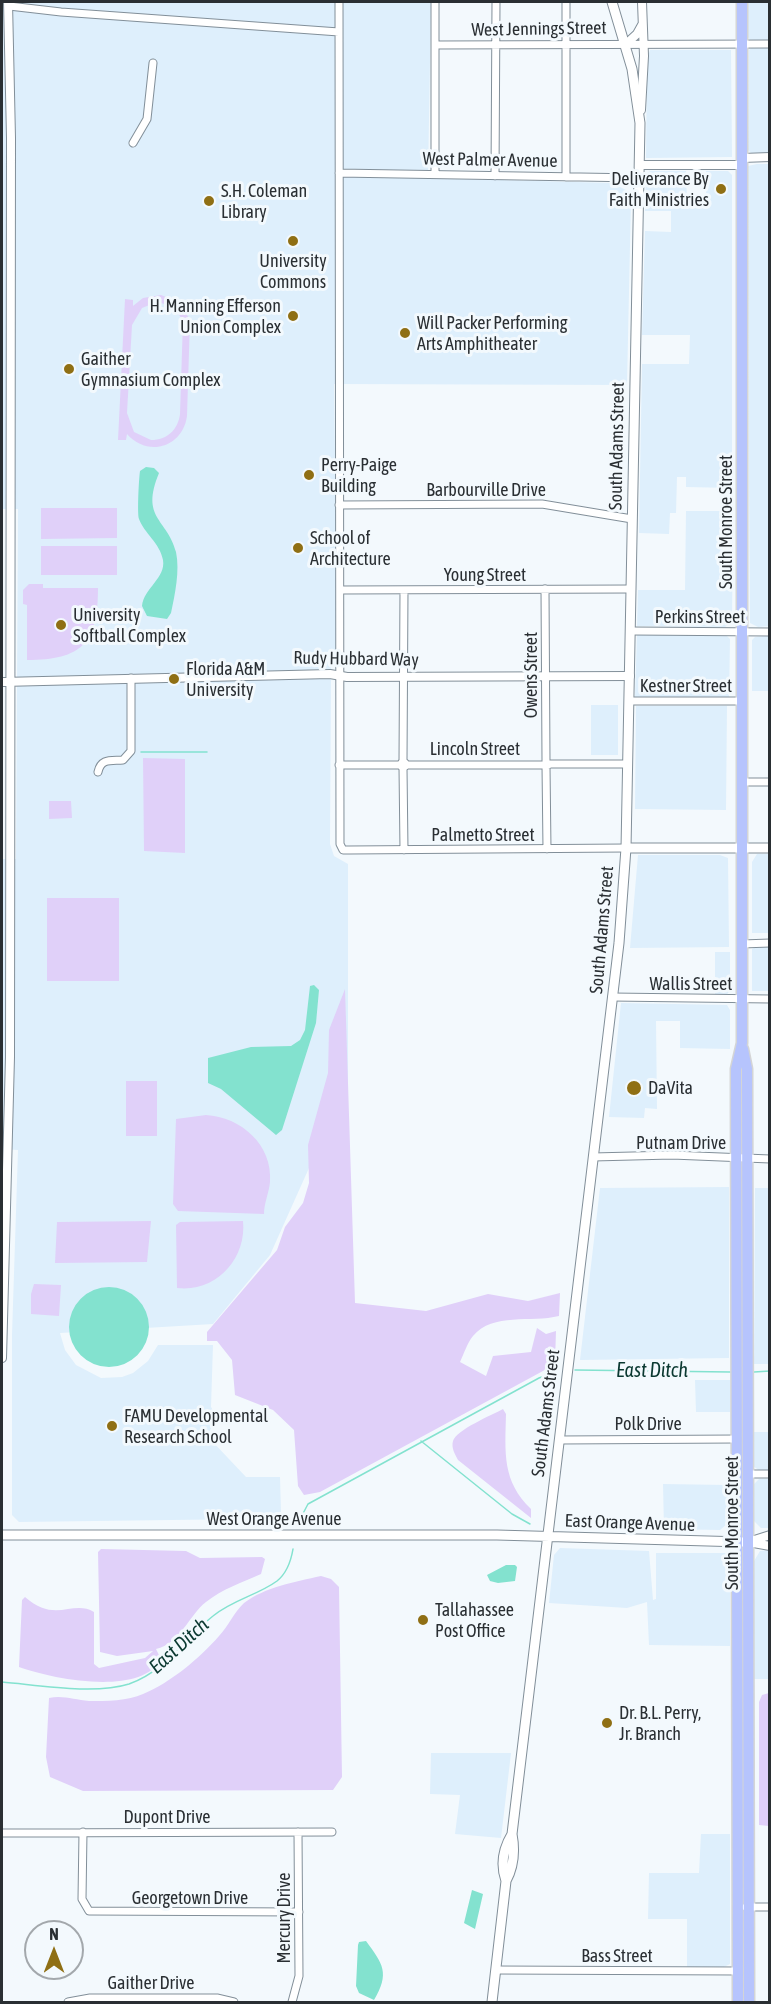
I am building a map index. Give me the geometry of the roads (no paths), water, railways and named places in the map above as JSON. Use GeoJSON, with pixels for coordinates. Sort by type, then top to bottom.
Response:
{"type":"FeatureCollection","features":[{"type":"Feature","properties":{"kind":"main road"},"geometry":{"type":"LineString","coordinates":[[612,2],[625,45],[640,123]]}},
{"type":"Feature","properties":{"kind":"main road","name":"South Monroe Street"},"geometry":{"type":"LineString","coordinates":[[742,2],[742,999],[741,1043],[736,1069],[742,1158],[740,1434],[743,1907],[749,2002]]}},
{"type":"Feature","properties":{"kind":"main road","name":"South Adams Street"},"geometry":{"type":"LineString","coordinates":[[492,2002],[506,1881],[512,1871],[514,1847],[512,1834],[612,997],[626,849],[640,123]]}},
{"type":"Feature","properties":{"kind":"main road"},"geometry":{"type":"LineString","coordinates":[[626,849],[770,848]]}},
{"type":"Feature","properties":{"kind":"main road","name":"South Monroe Street"},"geometry":{"type":"LineString","coordinates":[[740,1434],[748,1474],[742,1542]]}},
{"type":"Feature","properties":{"kind":"main road","name":"West Orange Avenue"},"geometry":{"type":"LineString","coordinates":[[2,1536],[547,1537]]}},
{"type":"Feature","properties":{"kind":"main road","name":"East Orange Avenue"},"geometry":{"type":"LineString","coordinates":[[547,1537],[742,1542]]}},
{"type":"Feature","properties":{"kind":"main road","name":"South Monroe Street"},"geometry":{"type":"LineString","coordinates":[[738,2002],[743,1907]]}},
{"type":"Feature","properties":{"kind":"street"},"geometry":{"type":"LineString","coordinates":[[339,2],[339,765]]}},
{"type":"Feature","properties":{"kind":"street"},"geometry":{"type":"LineString","coordinates":[[435,2],[435,174]]}},
{"type":"Feature","properties":{"kind":"street"},"geometry":{"type":"LineString","coordinates":[[495,176],[496,2]]}},
{"type":"Feature","properties":{"kind":"street"},"geometry":{"type":"LineString","coordinates":[[566,2],[566,177]]}},
{"type":"Feature","properties":{"kind":"street","name":"South Adams Street"},"geometry":{"type":"LineString","coordinates":[[640,123],[644,45],[642,2]]}},
{"type":"Feature","properties":{"kind":"street"},"geometry":{"type":"LineString","coordinates":[[2,1358],[3,1237],[10,1057],[6,855],[6,4],[61,12],[213,21],[339,32]]}},
{"type":"Feature","properties":{"kind":"street"},"geometry":{"type":"LineString","coordinates":[[625,45],[637,34],[642,24]]}},
{"type":"Feature","properties":{"kind":"street","name":"West Jennings Street"},"geometry":{"type":"LineString","coordinates":[[435,45],[770,44]]}},
{"type":"Feature","properties":{"kind":"street"},"geometry":{"type":"LineString","coordinates":[[133,143],[147,119],[150,108],[153,63]]}},
{"type":"Feature","properties":{"kind":"street"},"geometry":{"type":"LineString","coordinates":[[640,165],[770,158]]}},
{"type":"Feature","properties":{"kind":"street","name":"West Palmer Avenue"},"geometry":{"type":"LineString","coordinates":[[339,173],[640,178]]}},
{"type":"Feature","properties":{"kind":"street","name":"Barbourville Drive"},"geometry":{"type":"LineString","coordinates":[[339,505],[542,504],[632,519]]}},
{"type":"Feature","properties":{"kind":"street","name":"Owens Street"},"geometry":{"type":"LineString","coordinates":[[545,589],[547,849]]}},
{"type":"Feature","properties":{"kind":"street","name":"Young Street"},"geometry":{"type":"LineString","coordinates":[[340,590],[631,589]]}},
{"type":"Feature","properties":{"kind":"street"},"geometry":{"type":"LineString","coordinates":[[404,590],[404,850]]}},
{"type":"Feature","properties":{"kind":"street","name":"Perkins Street"},"geometry":{"type":"LineString","coordinates":[[631,631],[770,632]]}},
{"type":"Feature","properties":{"kind":"street","name":"Rudy Hubbard Way"},"geometry":{"type":"LineString","coordinates":[[6,682],[131,678],[630,676]]}},
{"type":"Feature","properties":{"kind":"street"},"geometry":{"type":"LineString","coordinates":[[98,772],[99,766],[105,761],[123,760],[131,751],[131,678]]}},
{"type":"Feature","properties":{"kind":"street","name":"Kestner Street"},"geometry":{"type":"LineString","coordinates":[[629,701],[742,701]]}},
{"type":"Feature","properties":{"kind":"street","name":"Lincoln Street"},"geometry":{"type":"LineString","coordinates":[[339,765],[628,764]]}},
{"type":"Feature","properties":{"kind":"street","name":"Palmetto Street"},"geometry":{"type":"LineString","coordinates":[[339,765],[341,847],[349,850],[626,849]]}},
{"type":"Feature","properties":{"kind":"street"},"geometry":{"type":"LineString","coordinates":[[742,782],[770,782]]}},
{"type":"Feature","properties":{"kind":"street"},"geometry":{"type":"LineString","coordinates":[[742,944],[770,943]]}},
{"type":"Feature","properties":{"kind":"street","name":"Wallis Street"},"geometry":{"type":"LineString","coordinates":[[612,997],[770,999]]}},
{"type":"Feature","properties":{"kind":"street","name":"Putnam Drive"},"geometry":{"type":"LineString","coordinates":[[593,1157],[672,1155],[770,1159]]}},
{"type":"Feature","properties":{"kind":"street","name":"Polk Drive"},"geometry":{"type":"LineString","coordinates":[[559,1440],[740,1434]]}},
{"type":"Feature","properties":{"kind":"street"},"geometry":{"type":"LineString","coordinates":[[748,1474],[770,1474]]}},
{"type":"Feature","properties":{"kind":"street","name":"East Orange Avenue"},"geometry":{"type":"LineString","coordinates":[[742,1542],[770,1535]]}},
{"type":"Feature","properties":{"kind":"street","name":"East Orange Avenue"},"geometry":{"type":"LineString","coordinates":[[742,1542],[770,1545]]}},
{"type":"Feature","properties":{"kind":"street","name":"Mercury Drive"},"geometry":{"type":"LineString","coordinates":[[292,2002],[299,1976],[298,1832]]}},
{"type":"Feature","properties":{"kind":"street","name":"Dupont Drive"},"geometry":{"type":"LineString","coordinates":[[2,1833],[332,1832]]}},
{"type":"Feature","properties":{"kind":"street","name":"Georgetown Drive"},"geometry":{"type":"LineString","coordinates":[[83,1833],[84,1905],[89,1911],[101,1913],[299,1912]]}},
{"type":"Feature","properties":{"kind":"street"},"geometry":{"type":"LineString","coordinates":[[743,1907],[770,1907]]}},
{"type":"Feature","properties":{"kind":"street","name":"Bass Street"},"geometry":{"type":"LineString","coordinates":[[496,1970],[738,1971]]}},
{"type":"Feature","properties":{"kind":"street","name":"Gaither Drive"},"geometry":{"type":"LineString","coordinates":[[68,2002],[79,1999],[113,1998],[217,1998],[234,2002]]}},
{"type":"Feature","properties":{"kind":"waterway"},"geometry":{"type":"LineString","coordinates":[[141,752],[207,752]]}},
{"type":"Feature","properties":{"kind":"waterway","name":"East Ditch"},"geometry":{"type":"LineString","coordinates":[[575,1370],[730,1372]]}},
{"type":"Feature","properties":{"kind":"waterway","name":"East Ditch"},"geometry":{"type":"LineString","coordinates":[[298,1523],[308,1504],[539,1378],[557,1371]]}},
{"type":"Feature","properties":{"kind":"waterway","name":"East Ditch"},"geometry":{"type":"LineString","coordinates":[[754,1372],[770,1371]]}},
{"type":"Feature","properties":{"kind":"waterway"},"geometry":{"type":"LineString","coordinates":[[421,1441],[512,1514],[530,1524]]}},
{"type":"Feature","properties":{"kind":"waterway","name":"East Ditch"},"geometry":{"type":"LineString","coordinates":[[2,1682],[83,1689],[129,1684],[164,1663],[220,1610],[277,1581],[288,1566],[293,1549]]}},
{"type":"Feature","properties":{"kind":"place","name":"Deliverance By Faith Ministries"},"geometry":{"type":"Point","coordinates":[721,189]}},
{"type":"Feature","properties":{"kind":"place","name":"S.H. Coleman Library"},"geometry":{"type":"Point","coordinates":[209,201]}},
{"type":"Feature","properties":{"kind":"place","name":"University Commons"},"geometry":{"type":"Point","coordinates":[293,241]}},
{"type":"Feature","properties":{"kind":"place","name":"H. Manning Efferson Union Complex"},"geometry":{"type":"Point","coordinates":[293,316]}},
{"type":"Feature","properties":{"kind":"place","name":"Will Packer Performing Arts Amphitheater"},"geometry":{"type":"Point","coordinates":[405,333]}},
{"type":"Feature","properties":{"kind":"place","name":"Gaither Gymnasium Complex"},"geometry":{"type":"Point","coordinates":[69,369]}},
{"type":"Feature","properties":{"kind":"place","name":"Perry-Paige Building"},"geometry":{"type":"Point","coordinates":[309,475]}},
{"type":"Feature","properties":{"kind":"place","name":"School of Architecture"},"geometry":{"type":"Point","coordinates":[298,548]}},
{"type":"Feature","properties":{"kind":"place","name":"University Softball Complex"},"geometry":{"type":"Point","coordinates":[61,625]}},
{"type":"Feature","properties":{"kind":"place","name":"Florida A&M University"},"geometry":{"type":"Point","coordinates":[174,679]}},
{"type":"Feature","properties":{"kind":"place","name":"DaVita"},"geometry":{"type":"Point","coordinates":[634,1088]}},
{"type":"Feature","properties":{"kind":"place","name":"FAMU Developmental Research School"},"geometry":{"type":"Point","coordinates":[112,1426]}},
{"type":"Feature","properties":{"kind":"place","name":"Tallahassee Post Office"},"geometry":{"type":"Point","coordinates":[423,1620]}},
{"type":"Feature","properties":{"kind":"place","name":"Dr. B.L. Perry, Jr. Branch"},"geometry":{"type":"Point","coordinates":[607,1723]}}]}
